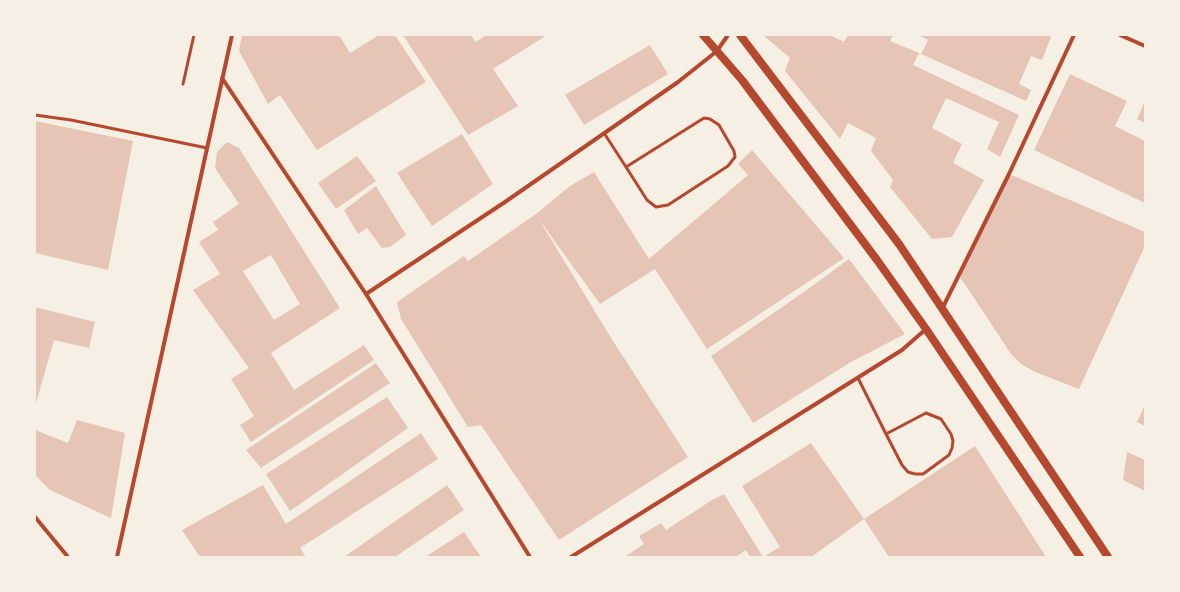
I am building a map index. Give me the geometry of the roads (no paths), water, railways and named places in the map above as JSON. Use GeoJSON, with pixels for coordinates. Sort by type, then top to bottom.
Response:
{"type":"FeatureCollection","features":[{"type":"Feature","properties":{"kind":"main road"},"geometry":{"type":"LineString","coordinates":[[703,35],[742,80],[877,260],[926,329],[1080,557]]}},
{"type":"Feature","properties":{"kind":"main road"},"geometry":{"type":"LineString","coordinates":[[740,35],[899,244],[943,307],[1108,557]]}},
{"type":"Feature","properties":{"kind":"street"},"geometry":{"type":"LineString","coordinates":[[117,557],[232,35]]}},
{"type":"Feature","properties":{"kind":"street"},"geometry":{"type":"LineString","coordinates":[[366,294],[678,82],[717,51],[728,35]]}},
{"type":"Feature","properties":{"kind":"street"},"geometry":{"type":"LineString","coordinates":[[943,307],[1009,174],[1074,35]]}},
{"type":"Feature","properties":{"kind":"street"},"geometry":{"type":"LineString","coordinates":[[1120,35],[1145,46]]}},
{"type":"Feature","properties":{"kind":"street"},"geometry":{"type":"LineString","coordinates":[[222,78],[366,294],[530,557]]}},
{"type":"Feature","properties":{"kind":"street"},"geometry":{"type":"LineString","coordinates":[[571,557],[902,350],[926,329]]}},
{"type":"Feature","properties":{"kind":"street"},"geometry":{"type":"LineString","coordinates":[[35,517],[68,557]]}},
{"type":"Feature","properties":{"kind":"lane"},"geometry":{"type":"LineString","coordinates":[[183,84],[194,35]]}},
{"type":"Feature","properties":{"kind":"lane"},"geometry":{"type":"LineString","coordinates":[[35,115],[71,120],[207,148]]}},
{"type":"Feature","properties":{"kind":"lane"},"geometry":{"type":"LineString","coordinates":[[604,133],[647,200],[651,205],[662,207],[728,166],[734,157],[734,151],[719,125],[710,119],[704,118],[626,167]]}},
{"type":"Feature","properties":{"kind":"lane"},"geometry":{"type":"LineString","coordinates":[[858,378],[886,434],[902,465],[908,472],[923,474],[949,455],[953,441],[941,419],[926,413],[886,434]]}}]}
